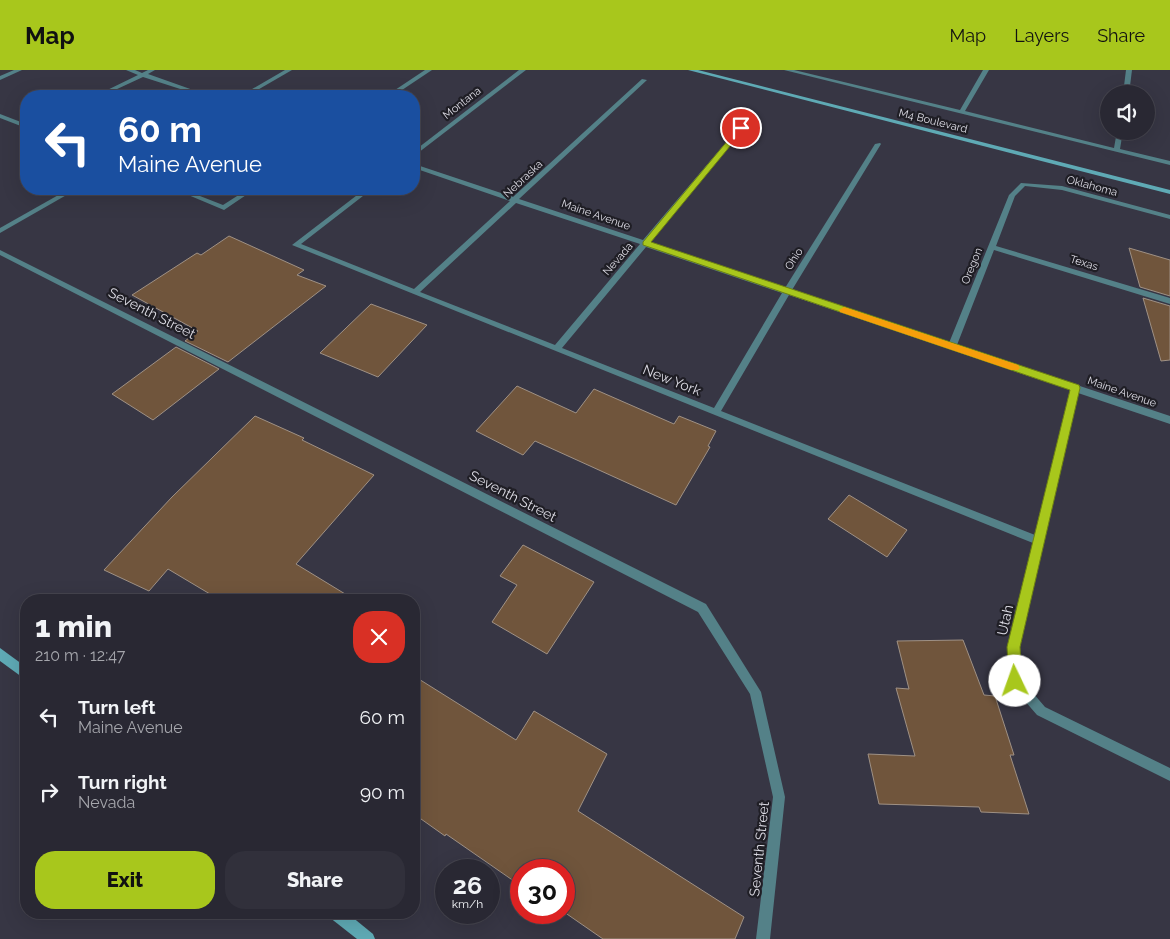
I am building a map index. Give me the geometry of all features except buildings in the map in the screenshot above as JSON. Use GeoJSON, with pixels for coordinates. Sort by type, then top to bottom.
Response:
{"type":"FeatureCollection","features":[{"type":"Feature","properties":{"kind":"street"},"geometry":{"type":"LineString","coordinates":[[0,78],[19,70]]}},
{"type":"Feature","properties":{"kind":"street"},"geometry":{"type":"LineString","coordinates":[[129,70],[189,90]]}},
{"type":"Feature","properties":{"kind":"street"},"geometry":{"type":"LineString","coordinates":[[110,90],[152,70]]}},
{"type":"Feature","properties":{"kind":"street"},"geometry":{"type":"LineString","coordinates":[[253,90],[289,70]]}},
{"type":"Feature","properties":{"kind":"street"},"geometry":{"type":"LineString","coordinates":[[398,90],[429,70]]}},
{"type":"Feature","properties":{"kind":"street","name":"Montana"},"geometry":{"type":"LineString","coordinates":[[420,149],[523,70]]}},
{"type":"Feature","properties":{"kind":"street","name":"M4 Boulevard"},"geometry":{"type":"LineString","coordinates":[[691,70],[1170,192]]}},
{"type":"Feature","properties":{"kind":"street"},"geometry":{"type":"LineString","coordinates":[[787,70],[826,77],[1170,163]]}},
{"type":"Feature","properties":{"kind":"street"},"geometry":{"type":"LineString","coordinates":[[962,112],[986,70]]}},
{"type":"Feature","properties":{"kind":"street"},"geometry":{"type":"LineString","coordinates":[[1128,85],[1130,70]]}},
{"type":"Feature","properties":{"kind":"street","name":"Nebraska"},"geometry":{"type":"LineString","coordinates":[[415,292],[644,80]]}},
{"type":"Feature","properties":{"kind":"street","name":"Nevada"},"geometry":{"type":"LineString","coordinates":[[556,349],[646,244],[753,114]]}},
{"type":"Feature","properties":{"kind":"street"},"geometry":{"type":"LineString","coordinates":[[0,116],[20,124]]}},
{"type":"Feature","properties":{"kind":"street"},"geometry":{"type":"LineString","coordinates":[[1117,150],[1119,140]]}},
{"type":"Feature","properties":{"kind":"street","name":"Ohio"},"geometry":{"type":"LineString","coordinates":[[716,412],[787,291],[878,144]]}},
{"type":"Feature","properties":{"kind":"street","name":"Maine Avenue"},"geometry":{"type":"LineString","coordinates":[[420,168],[1170,420]]}},
{"type":"Feature","properties":{"kind":"street","name":"Oklahoma"},"geometry":{"type":"LineString","coordinates":[[1012,194],[1023,184],[1062,188],[1170,217]]}},
{"type":"Feature","properties":{"kind":"street","name":"Oregon"},"geometry":{"type":"LineString","coordinates":[[952,346],[1012,194]]}},
{"type":"Feature","properties":{"kind":"street"},"geometry":{"type":"LineString","coordinates":[[0,231],[63,195]]}},
{"type":"Feature","properties":{"kind":"street"},"geometry":{"type":"LineString","coordinates":[[192,195],[224,208],[243,195]]}},
{"type":"Feature","properties":{"kind":"street","name":"New York"},"geometry":{"type":"LineString","coordinates":[[361,195],[296,245],[1039,541]]}},
{"type":"Feature","properties":{"kind":"street","name":"Texas"},"geometry":{"type":"LineString","coordinates":[[992,248],[1170,301]]}},
{"type":"Feature","properties":{"kind":"street","name":"Seventh Street"},"geometry":{"type":"LineString","coordinates":[[0,252],[702,608],[755,692],[778,797],[763,939]]}},
{"type":"Feature","properties":{"kind":"street","name":"Utah"},"geometry":{"type":"LineString","coordinates":[[1075,388],[1014,647],[1015,681],[1040,711],[1170,775]]}},
{"type":"Feature","properties":{"kind":"street"},"geometry":{"type":"LineString","coordinates":[[0,654],[20,669]]}},
{"type":"Feature","properties":{"kind":"street"},"geometry":{"type":"LineString","coordinates":[[343,919],[368,939]]}},
{"type":"Feature","properties":{"kind":"slow traffic"},"geometry":{"type":"LineString","coordinates":[[844,310],[1015,368]]}},
{"type":"Feature","properties":{"kind":"route"},"geometry":{"type":"LineString","coordinates":[[741,128],[646,244],[1075,388],[1014,647],[1015,681]]}}]}
